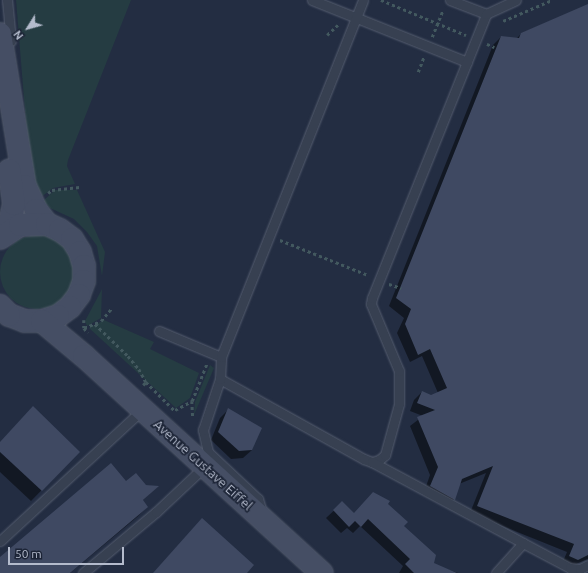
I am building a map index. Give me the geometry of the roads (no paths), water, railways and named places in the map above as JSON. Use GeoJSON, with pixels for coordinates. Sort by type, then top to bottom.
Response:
{"type":"FeatureCollection","features":[{"type":"Feature","properties":{"kind":"street"},"geometry":{"type":"LineString","coordinates":[[0,34],[25,186],[36,210],[46,224]]}},
{"type":"Feature","properties":{"kind":"street"},"geometry":{"type":"LineString","coordinates":[[0,114],[14,204],[4,234]]}},
{"type":"Feature","properties":{"kind":"street"},"geometry":{"type":"LineString","coordinates":[[0,306],[9,315],[25,321],[42,321],[58,316],[70,307],[79,295],[84,281],[84,266],[80,252],[72,239],[60,230],[46,224],[33,223],[4,234]]}},
{"type":"Feature","properties":{"kind":"street","name":"Avenue Gustave Eiffel"},"geometry":{"type":"LineString","coordinates":[[70,307],[75,335],[84,356]]}},
{"type":"Feature","properties":{"kind":"street","name":"Avenue Gustave Eiffel"},"geometry":{"type":"LineString","coordinates":[[42,321],[84,356],[143,409],[322,573]]}},
{"type":"Feature","properties":{"kind":"lane"},"geometry":{"type":"LineString","coordinates":[[6,71],[12,45],[7,0]]}},
{"type":"Feature","properties":{"kind":"lane"},"geometry":{"type":"LineString","coordinates":[[312,0],[467,62]]}},
{"type":"Feature","properties":{"kind":"lane"},"geometry":{"type":"LineString","coordinates":[[265,521],[258,499],[208,452],[205,446],[203,430],[205,418],[220,380],[221,357],[363,0]]}},
{"type":"Feature","properties":{"kind":"lane"},"geometry":{"type":"LineString","coordinates":[[450,0],[486,14]]}},
{"type":"Feature","properties":{"kind":"lane"},"geometry":{"type":"LineString","coordinates":[[372,462],[379,460],[385,454],[397,411],[400,383],[399,371],[371,304],[379,280],[486,14],[516,0]]}},
{"type":"Feature","properties":{"kind":"lane"},"geometry":{"type":"LineString","coordinates":[[159,330],[221,357]]}},
{"type":"Feature","properties":{"kind":"lane"},"geometry":{"type":"LineString","coordinates":[[220,380],[570,568],[580,569],[588,565]]}},
{"type":"Feature","properties":{"kind":"lane"},"geometry":{"type":"LineString","coordinates":[[0,541],[143,409]]}},
{"type":"Feature","properties":{"kind":"lane"},"geometry":{"type":"LineString","coordinates":[[83,573],[156,512],[204,466]]}},
{"type":"Feature","properties":{"kind":"lane"},"geometry":{"type":"LineString","coordinates":[[496,573],[523,543]]}}]}
